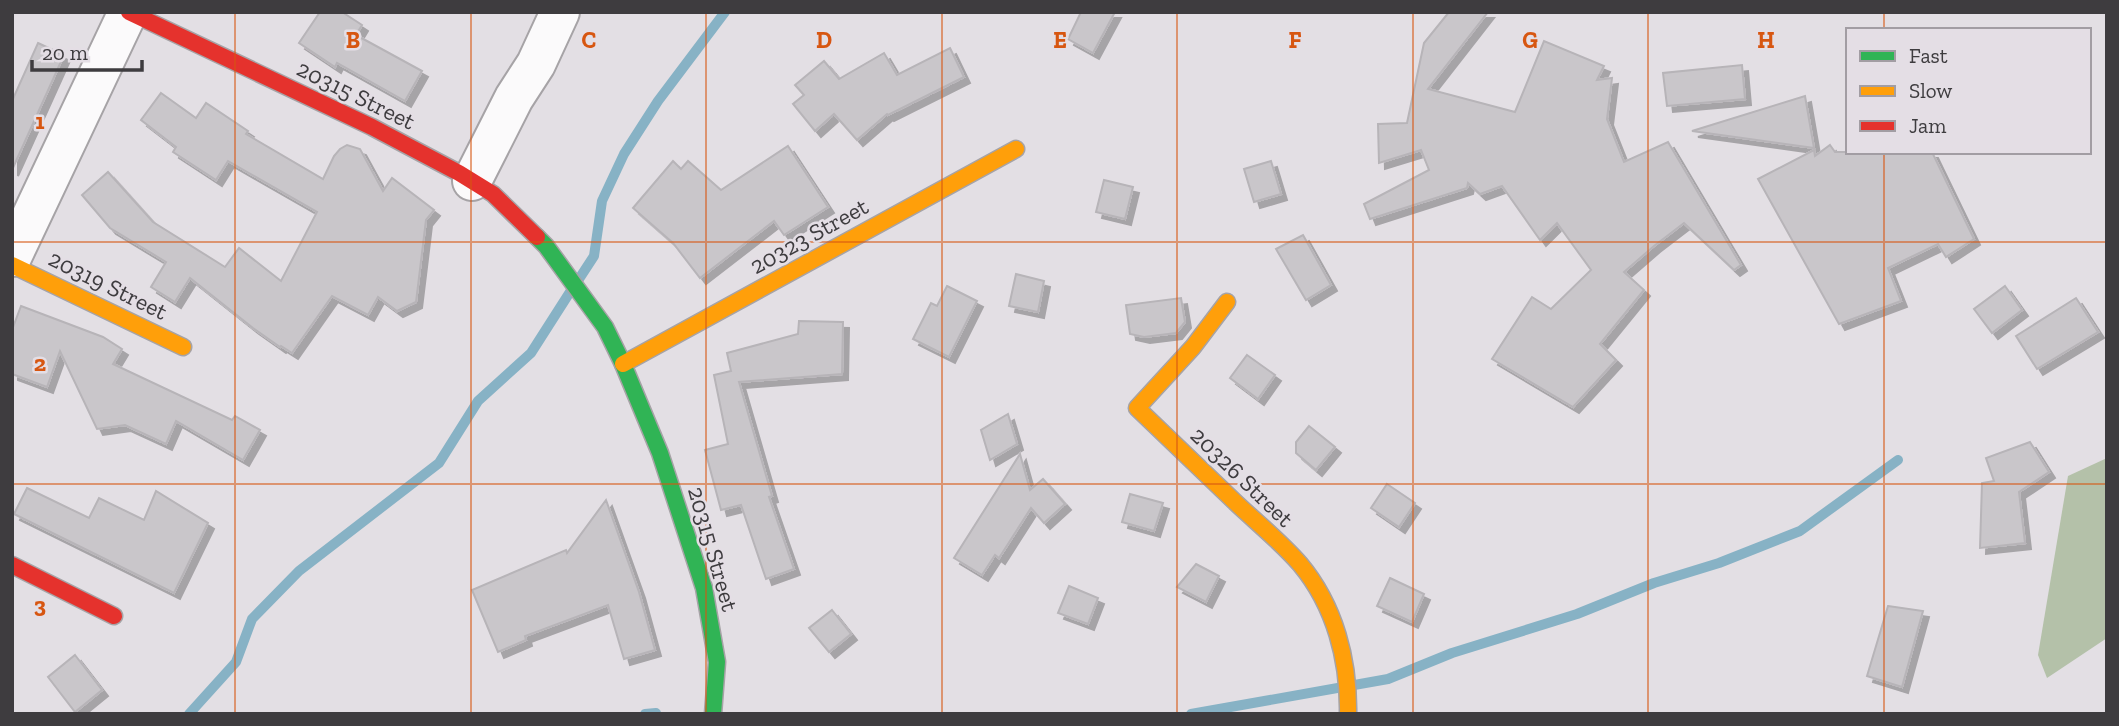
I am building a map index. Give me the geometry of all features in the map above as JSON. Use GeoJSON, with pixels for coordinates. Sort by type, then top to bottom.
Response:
{"type":"FeatureCollection","features":[{"type":"Feature","properties":{"kind":"street","name":"20315 Street"},"geometry":{"type":"LineString","coordinates":[[128,12],[372,127],[472,181],[492,194],[546,246],[605,327],[660,453],[704,588],[717,662],[713,714]]}},
{"type":"Feature","properties":{"kind":"street"},"geometry":{"type":"LineString","coordinates":[[12,257],[128,12]]}},
{"type":"Feature","properties":{"kind":"street"},"geometry":{"type":"LineString","coordinates":[[472,181],[514,98],[536,64],[559,12]]}},
{"type":"Feature","properties":{"kind":"street","name":"20323 Street"},"geometry":{"type":"LineString","coordinates":[[623,364],[1016,149]]}},
{"type":"Feature","properties":{"kind":"street","name":"20319 Street"},"geometry":{"type":"LineString","coordinates":[[12,265],[183,346]]}},
{"type":"Feature","properties":{"kind":"street","name":"20326 Street"},"geometry":{"type":"LineString","coordinates":[[1227,302],[1193,347],[1137,408],[1300,564],[1322,596],[1334,622],[1343,657],[1349,701],[1348,714]]}},
{"type":"Feature","properties":{"kind":"street"},"geometry":{"type":"LineString","coordinates":[[12,565],[114,616]]}},
{"type":"Feature","properties":{"kind":"green space"},"geometry":{"type":"Polygon","coordinates":[[[2107,458],[2107,638],[2047,678],[2038,655],[2068,476],[2107,458]]]}},
{"type":"Feature","properties":{"kind":"building"},"geometry":{"type":"Polygon","coordinates":[[[320,12],[342,12],[362,25],[356,35],[422,71],[405,101],[337,63],[335,67],[299,43],[320,12]]]}},
{"type":"Feature","properties":{"kind":"building"},"geometry":{"type":"Polygon","coordinates":[[[1081,12],[1115,12],[1093,53],[1068,39],[1081,12]]]}},
{"type":"Feature","properties":{"kind":"building"},"geometry":{"type":"Polygon","coordinates":[[[1449,12],[1488,12],[1428,89],[1515,112],[1544,41],[1604,66],[1597,80],[1612,78],[1607,119],[1624,162],[1668,142],[1741,265],[1734,270],[1684,223],[1654,246],[1624,272],[1644,290],[1600,344],[1616,360],[1573,407],[1492,359],[1532,297],[1551,309],[1591,270],[1557,223],[1540,240],[1502,186],[1480,194],[1468,183],[1467,188],[1370,219],[1364,204],[1429,170],[1421,150],[1379,163],[1378,124],[1407,123],[1424,43],[1449,12]]]}},
{"type":"Feature","properties":{"kind":"building"},"geometry":{"type":"Polygon","coordinates":[[[38,43],[64,55],[12,170],[12,101],[38,43]]]}},
{"type":"Feature","properties":{"kind":"building"},"geometry":{"type":"Polygon","coordinates":[[[950,48],[964,77],[887,114],[857,140],[834,114],[815,131],[793,104],[804,95],[795,85],[824,61],[839,79],[884,53],[897,75],[950,48]]]}},
{"type":"Feature","properties":{"kind":"building"},"geometry":{"type":"Polygon","coordinates":[[[1742,65],[1745,99],[1667,106],[1663,73],[1742,65]]]}},
{"type":"Feature","properties":{"kind":"building"},"geometry":{"type":"Polygon","coordinates":[[[161,93],[196,118],[206,103],[248,131],[246,134],[323,179],[340,149],[347,145],[360,149],[383,191],[392,178],[434,210],[426,220],[416,302],[397,311],[378,297],[368,315],[332,296],[292,353],[253,328],[190,278],[175,302],[151,287],[166,262],[110,228],[82,195],[108,172],[153,222],[225,267],[239,248],[281,281],[317,212],[228,161],[216,180],[173,152],[176,147],[141,120],[161,93]]]}},
{"type":"Feature","properties":{"kind":"building"},"geometry":{"type":"Polygon","coordinates":[[[1805,96],[1814,148],[1692,131],[1805,96]]]}},
{"type":"Feature","properties":{"kind":"building"},"geometry":{"type":"Polygon","coordinates":[[[1830,145],[1835,152],[1846,154],[1933,154],[1974,239],[1946,257],[1938,244],[1888,268],[1901,301],[1839,324],[1758,179],[1814,150],[1815,156],[1830,145]]]}},
{"type":"Feature","properties":{"kind":"building"},"geometry":{"type":"Polygon","coordinates":[[[788,146],[828,207],[784,235],[774,221],[700,278],[673,243],[633,208],[673,161],[681,169],[688,161],[721,190],[788,146]]]}},
{"type":"Feature","properties":{"kind":"building"},"geometry":{"type":"Polygon","coordinates":[[[1271,161],[1281,194],[1254,202],[1244,169],[1271,161]]]}},
{"type":"Feature","properties":{"kind":"building"},"geometry":{"type":"Polygon","coordinates":[[[1104,180],[1133,187],[1125,219],[1096,212],[1104,180]]]}},
{"type":"Feature","properties":{"kind":"building"},"geometry":{"type":"Polygon","coordinates":[[[1303,235],[1331,285],[1306,300],[1276,249],[1303,235]]]}},
{"type":"Feature","properties":{"kind":"building"},"geometry":{"type":"Polygon","coordinates":[[[1016,274],[1044,281],[1038,312],[1009,306],[1016,274]]]}},
{"type":"Feature","properties":{"kind":"building"},"geometry":{"type":"Polygon","coordinates":[[[947,286],[977,301],[949,357],[913,339],[931,303],[937,306],[947,286]]]}},
{"type":"Feature","properties":{"kind":"building"},"geometry":{"type":"Polygon","coordinates":[[[2005,286],[2022,310],[1992,333],[1974,309],[2005,286]]]}},
{"type":"Feature","properties":{"kind":"building"},"geometry":{"type":"Polygon","coordinates":[[[1181,298],[1185,322],[1176,333],[1144,337],[1130,334],[1126,305],[1181,298]]]}},
{"type":"Feature","properties":{"kind":"building"},"geometry":{"type":"Polygon","coordinates":[[[2076,298],[2098,332],[2037,369],[2016,336],[2076,298]]]}},
{"type":"Feature","properties":{"kind":"building"},"geometry":{"type":"Polygon","coordinates":[[[21,306],[103,337],[122,349],[113,364],[232,420],[235,416],[260,430],[243,460],[176,421],[166,444],[125,425],[97,429],[60,351],[47,387],[12,374],[12,330],[21,306]]]}},
{"type":"Feature","properties":{"kind":"building"},"geometry":{"type":"Polygon","coordinates":[[[799,321],[843,322],[842,374],[739,382],[772,496],[769,497],[794,569],[766,579],[741,505],[721,510],[705,450],[728,444],[714,375],[731,371],[727,353],[798,334],[799,321]]]}},
{"type":"Feature","properties":{"kind":"building"},"geometry":{"type":"Polygon","coordinates":[[[1247,355],[1275,375],[1258,399],[1230,378],[1247,355]]]}},
{"type":"Feature","properties":{"kind":"building"},"geometry":{"type":"Polygon","coordinates":[[[1008,414],[1017,444],[990,460],[981,430],[1008,414]]]}},
{"type":"Feature","properties":{"kind":"building"},"geometry":{"type":"Polygon","coordinates":[[[1309,426],[1335,447],[1316,470],[1296,453],[1296,442],[1309,426]]]}},
{"type":"Feature","properties":{"kind":"building"},"geometry":{"type":"Polygon","coordinates":[[[2030,442],[2049,472],[2019,492],[2025,543],[1980,548],[1982,483],[1994,481],[1986,458],[2030,442]]]}},
{"type":"Feature","properties":{"kind":"building"},"geometry":{"type":"Polygon","coordinates":[[[1020,454],[1030,490],[1043,479],[1065,504],[1044,523],[1031,508],[999,558],[995,555],[982,575],[954,558],[1020,454]]]}},
{"type":"Feature","properties":{"kind":"building"},"geometry":{"type":"Polygon","coordinates":[[[1387,484],[1415,503],[1399,527],[1371,508],[1387,484]]]}},
{"type":"Feature","properties":{"kind":"building"},"geometry":{"type":"Polygon","coordinates":[[[27,488],[89,518],[99,498],[144,520],[156,491],[208,523],[174,593],[14,514],[27,488]]]}},
{"type":"Feature","properties":{"kind":"building"},"geometry":{"type":"Polygon","coordinates":[[[1130,494],[1163,503],[1154,531],[1122,522],[1130,494]]]}},
{"type":"Feature","properties":{"kind":"building"},"geometry":{"type":"Polygon","coordinates":[[[606,500],[639,592],[655,650],[624,659],[608,605],[525,636],[526,640],[498,652],[472,590],[566,550],[567,553],[606,500]]]}},
{"type":"Feature","properties":{"kind":"building"},"geometry":{"type":"Polygon","coordinates":[[[1196,564],[1219,576],[1206,602],[1177,587],[1196,564]]]}},
{"type":"Feature","properties":{"kind":"building"},"geometry":{"type":"Polygon","coordinates":[[[1390,578],[1424,594],[1412,622],[1377,606],[1390,578]]]}},
{"type":"Feature","properties":{"kind":"building"},"geometry":{"type":"Polygon","coordinates":[[[1069,586],[1098,598],[1088,624],[1058,613],[1069,586]]]}},
{"type":"Feature","properties":{"kind":"building"},"geometry":{"type":"Polygon","coordinates":[[[1888,606],[1923,611],[1902,687],[1867,676],[1888,606]]]}},
{"type":"Feature","properties":{"kind":"building"},"geometry":{"type":"Polygon","coordinates":[[[832,610],[851,634],[829,652],[809,628],[832,610]]]}},
{"type":"Feature","properties":{"kind":"building"},"geometry":{"type":"Polygon","coordinates":[[[75,655],[102,690],[75,712],[48,677],[75,655]]]}},
{"type":"Feature","properties":{"kind":"waterway"},"geometry":{"type":"LineString","coordinates":[[579,279],[594,256],[602,201],[624,154],[658,101],[725,12]]}},
{"type":"Feature","properties":{"kind":"waterway"},"geometry":{"type":"LineString","coordinates":[[189,714],[236,662],[252,619],[299,571],[439,463],[478,401],[531,353],[570,292]]}},
{"type":"Feature","properties":{"kind":"waterway"},"geometry":{"type":"LineString","coordinates":[[1191,714],[1388,679],[1452,653],[1577,614],[1654,583],[1719,563],[1800,531],[1898,460]]}},
{"type":"Feature","properties":{"kind":"waterway"},"geometry":{"type":"LineString","coordinates":[[645,714],[656,713]]}},
{"type":"Feature","properties":{"kind":"traffic: fast"},"geometry":{"type":"LineString","coordinates":[[537,237],[605,327],[660,453],[704,588],[717,662],[713,714]]}},
{"type":"Feature","properties":{"kind":"traffic: slow"},"geometry":{"type":"LineString","coordinates":[[623,364],[1016,149]]}},
{"type":"Feature","properties":{"kind":"traffic: slow"},"geometry":{"type":"LineString","coordinates":[[12,265],[183,347]]}},
{"type":"Feature","properties":{"kind":"traffic: slow"},"geometry":{"type":"LineString","coordinates":[[1227,302],[1193,347],[1137,408],[1284,547],[1312,580],[1338,634],[1346,674],[1348,714]]}},
{"type":"Feature","properties":{"kind":"traffic: jam"},"geometry":{"type":"LineString","coordinates":[[129,12],[372,127],[459,173],[493,194],[537,237]]}},
{"type":"Feature","properties":{"kind":"traffic: jam"},"geometry":{"type":"LineString","coordinates":[[12,565],[114,616]]}}]}
